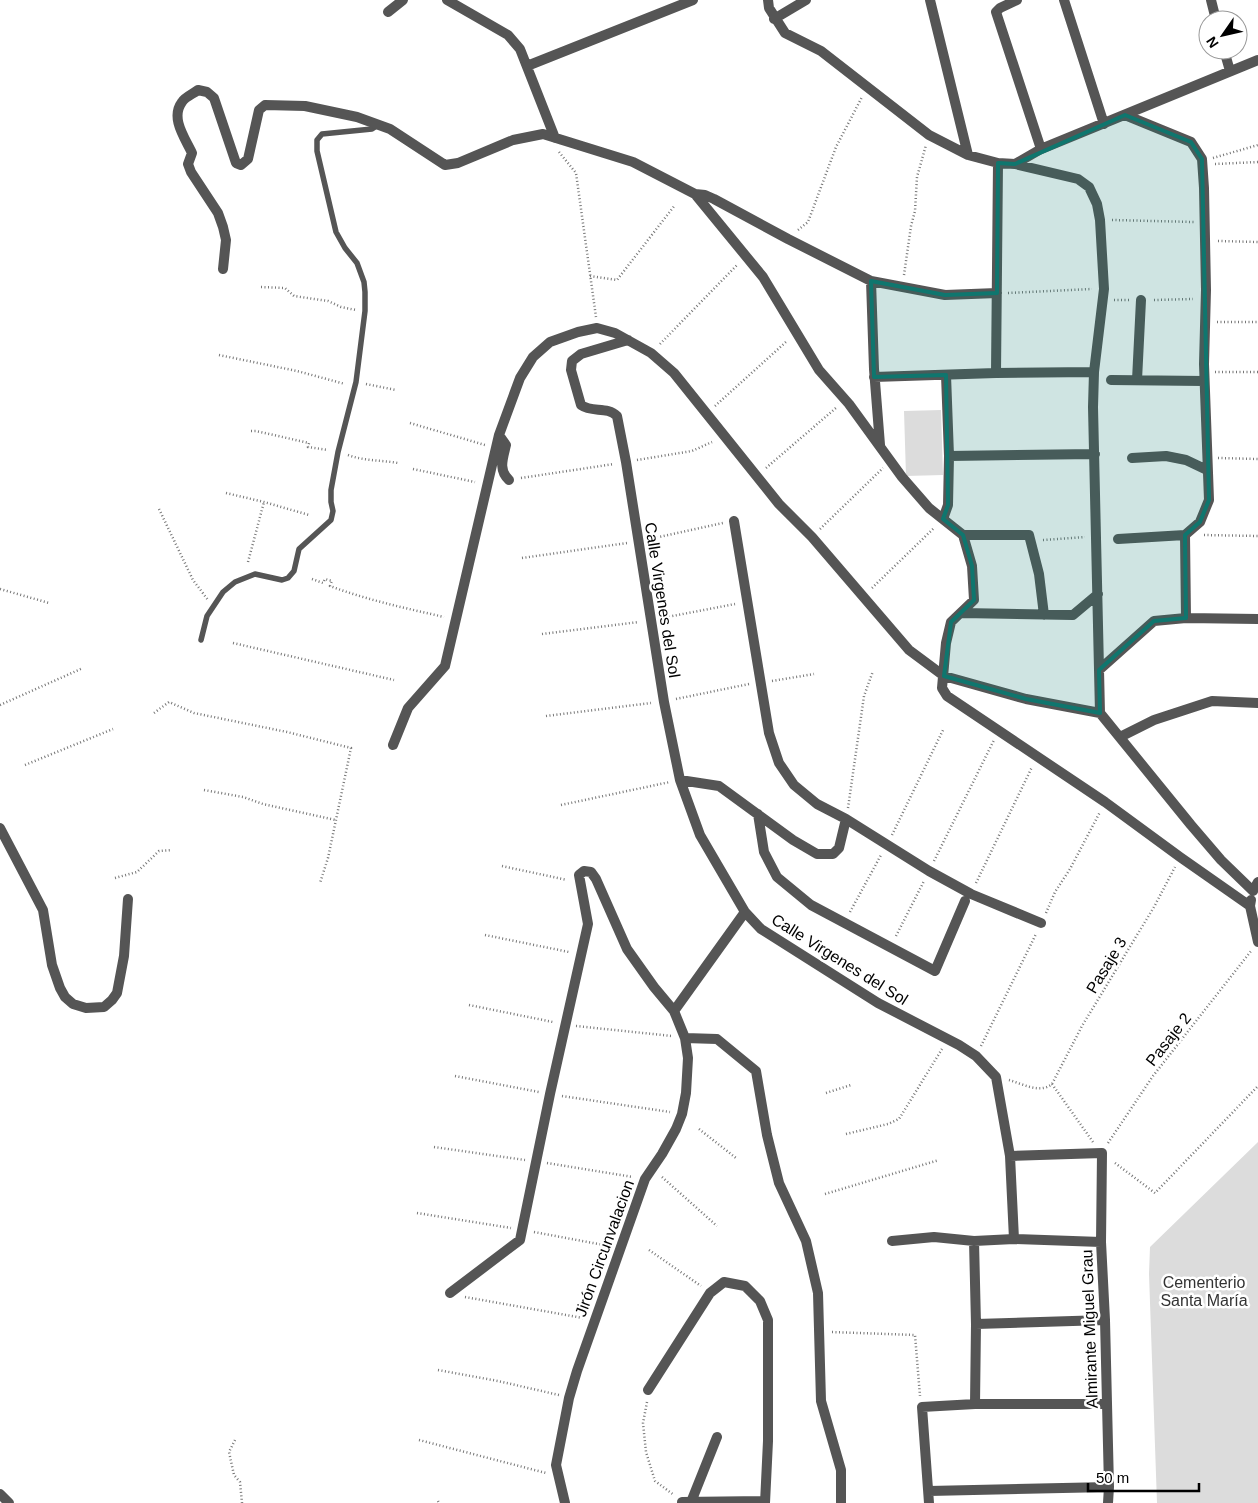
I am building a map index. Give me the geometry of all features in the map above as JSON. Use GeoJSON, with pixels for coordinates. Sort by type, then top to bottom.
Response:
{"type":"FeatureCollection","features":[{"type":"Feature","properties":{"kind":"street"},"geometry":{"type":"LineString","coordinates":[[388,12],[402,0]]}},
{"type":"Feature","properties":{"kind":"street"},"geometry":{"type":"LineString","coordinates":[[447,0],[508,35],[520,49],[554,142]]}},
{"type":"Feature","properties":{"kind":"street"},"geometry":{"type":"LineString","coordinates":[[527,66],[693,0]]}},
{"type":"Feature","properties":{"kind":"street"},"geometry":{"type":"LineString","coordinates":[[768,0],[774,19],[785,33],[821,51],[848,70],[868,88],[929,135],[968,155],[1078,179],[1089,188],[1097,204],[1100,220],[1104,289],[1094,372],[1100,713],[1220,860],[1255,887],[1250,906],[1258,942]]}},
{"type":"Feature","properties":{"kind":"street"},"geometry":{"type":"LineString","coordinates":[[774,19],[806,0]]}},
{"type":"Feature","properties":{"kind":"street"},"geometry":{"type":"LineString","coordinates":[[930,0],[968,155]]}},
{"type":"Feature","properties":{"kind":"street"},"geometry":{"type":"LineString","coordinates":[[1017,0],[996,12],[1041,149]]}},
{"type":"Feature","properties":{"kind":"street"},"geometry":{"type":"LineString","coordinates":[[1064,0],[1104,124]]}},
{"type":"Feature","properties":{"kind":"street"},"geometry":{"type":"LineString","coordinates":[[1227,60],[1230,71]]}},
{"type":"Feature","properties":{"kind":"street"},"geometry":{"type":"LineString","coordinates":[[1015,164],[1041,149],[1258,60]]}},
{"type":"Feature","properties":{"kind":"street"},"geometry":{"type":"LineString","coordinates":[[223,269],[226,240],[223,227],[218,213],[191,172],[188,164],[192,153],[176,119],[182,100],[198,90],[206,92],[214,98],[236,163],[241,166],[248,159],[259,110],[265,105],[305,106],[357,117],[390,129],[445,165],[458,162],[513,140],[543,134],[554,142],[633,162],[695,194],[714,198],[788,240],[872,281],[945,295],[997,293]]}},
{"type":"Feature","properties":{"kind":"street"},"geometry":{"type":"LineString","coordinates":[[1118,539],[1185,535],[1200,522],[1209,500],[1204,377],[1206,290],[1203,163],[1191,142],[1125,115]]}},
{"type":"Feature","properties":{"kind":"street"},"geometry":{"type":"LineString","coordinates":[[996,373],[998,163]]}},
{"type":"Feature","properties":{"kind":"street"},"geometry":{"type":"LineString","coordinates":[[695,194],[763,277],[819,370],[845,400],[902,477],[929,508],[963,534],[1029,535],[1039,574],[1044,615]]}},
{"type":"Feature","properties":{"kind":"street"},"geometry":{"type":"LineString","coordinates":[[872,281],[874,377],[880,446]]}},
{"type":"Feature","properties":{"kind":"street"},"geometry":{"type":"LineString","coordinates":[[1137,380],[1142,300]]}},
{"type":"Feature","properties":{"kind":"street"},"geometry":{"type":"LineString","coordinates":[[393,745],[408,708],[445,666],[458,619],[499,435],[520,378],[533,357],[550,342],[578,332],[597,328],[615,332],[651,353],[674,373],[779,504],[812,537],[910,650],[944,676],[1026,699],[1100,713]]}},
{"type":"Feature","properties":{"kind":"street","name":"Calle Virgenes del Sol"},"geometry":{"type":"LineString","coordinates":[[628,340],[581,354],[572,360],[570,370],[581,405],[587,410],[608,410],[617,416],[664,702],[680,780],[700,834],[745,912],[761,929],[878,1004],[948,1039],[976,1056],[996,1077]]}},
{"type":"Feature","properties":{"kind":"street"},"geometry":{"type":"LineString","coordinates":[[874,377],[1094,372]]}},
{"type":"Feature","properties":{"kind":"street"},"geometry":{"type":"LineString","coordinates":[[943,519],[948,505],[949,456],[946,375]]}},
{"type":"Feature","properties":{"kind":"street"},"geometry":{"type":"LineString","coordinates":[[1111,380],[1204,377]]}},
{"type":"Feature","properties":{"kind":"street"},"geometry":{"type":"LineString","coordinates":[[499,435],[506,445],[501,465],[504,475],[509,480]]}},
{"type":"Feature","properties":{"kind":"street"},"geometry":{"type":"LineString","coordinates":[[949,456],[1095,454]]}},
{"type":"Feature","properties":{"kind":"street"},"geometry":{"type":"LineString","coordinates":[[1132,458],[1166,456],[1186,460],[1207,470]]}},
{"type":"Feature","properties":{"kind":"street"},"geometry":{"type":"LineString","coordinates":[[734,521],[769,732],[779,763],[794,785],[817,804],[846,819],[968,897],[1041,923]]}},
{"type":"Feature","properties":{"kind":"street"},"geometry":{"type":"LineString","coordinates":[[963,534],[972,566],[974,600],[951,622],[946,643],[942,688],[947,696],[1106,802],[1250,906]]}},
{"type":"Feature","properties":{"kind":"street"},"geometry":{"type":"LineString","coordinates":[[1185,535],[1186,618]]}},
{"type":"Feature","properties":{"kind":"street"},"geometry":{"type":"LineString","coordinates":[[962,613],[1073,614],[1098,594]]}},
{"type":"Feature","properties":{"kind":"street"},"geometry":{"type":"LineString","coordinates":[[1099,670],[1154,621],[1186,618],[1258,619]]}},
{"type":"Feature","properties":{"kind":"street"},"geometry":{"type":"LineString","coordinates":[[1120,737],[1154,720],[1212,701],[1258,703]]}},
{"type":"Feature","properties":{"kind":"street"},"geometry":{"type":"LineString","coordinates":[[680,780],[719,786],[793,840],[817,854],[833,854],[839,848],[846,819]]}},
{"type":"Feature","properties":{"kind":"street"},"geometry":{"type":"LineString","coordinates":[[758,814],[764,852],[777,877],[811,905],[935,970],[968,897]]}},
{"type":"Feature","properties":{"kind":"street"},"geometry":{"type":"LineString","coordinates":[[0,828],[43,910],[52,965],[60,988],[73,1004],[86,1008],[104,1007],[117,993],[124,956],[128,899]]}},
{"type":"Feature","properties":{"kind":"street","name":"Jirón Circunvalacion"},"geometry":{"type":"LineString","coordinates":[[564,1503],[556,1465],[569,1398],[594,1320],[645,1179],[662,1154],[682,1114],[686,1093],[688,1058],[686,1038],[674,1011],[627,949],[596,879],[591,872],[584,871],[579,875],[579,883]]}},
{"type":"Feature","properties":{"kind":"street"},"geometry":{"type":"LineString","coordinates":[[450,1292],[520,1240],[588,924],[579,883]]}},
{"type":"Feature","properties":{"kind":"street"},"geometry":{"type":"LineString","coordinates":[[674,1011],[745,912]]}},
{"type":"Feature","properties":{"kind":"street"},"geometry":{"type":"LineString","coordinates":[[686,1038],[717,1039],[756,1071],[767,1135],[779,1183],[806,1241],[818,1292],[821,1402],[842,1470],[841,1503]]}},
{"type":"Feature","properties":{"kind":"street"},"geometry":{"type":"LineString","coordinates":[[996,1077],[1010,1156],[1014,1239]]}},
{"type":"Feature","properties":{"kind":"street"},"geometry":{"type":"LineString","coordinates":[[1010,1156],[1102,1154]]}},
{"type":"Feature","properties":{"kind":"street","name":"Almirante Miguel Grau"},"geometry":{"type":"LineString","coordinates":[[1102,1154],[1100,1242],[1105,1320],[1108,1503]]}},
{"type":"Feature","properties":{"kind":"street"},"geometry":{"type":"LineString","coordinates":[[892,1241],[934,1237],[974,1241],[1014,1239],[1100,1242]]}},
{"type":"Feature","properties":{"kind":"street"},"geometry":{"type":"LineString","coordinates":[[974,1241],[975,1404]]}},
{"type":"Feature","properties":{"kind":"street"},"geometry":{"type":"LineString","coordinates":[[648,1390],[710,1293],[724,1282],[745,1286],[760,1301],[768,1320],[768,1441],[765,1502],[685,1502],[717,1437]]}},
{"type":"Feature","properties":{"kind":"street"},"geometry":{"type":"LineString","coordinates":[[976,1324],[1105,1320]]}},
{"type":"Feature","properties":{"kind":"street"},"geometry":{"type":"LineString","coordinates":[[930,1503],[922,1407],[975,1404],[1106,1404]]}},
{"type":"Feature","properties":{"kind":"street"},"geometry":{"type":"LineString","coordinates":[[929,1491],[1109,1487]]}},
{"type":"Feature","properties":{"kind":"street"},"geometry":{"type":"LineString","coordinates":[[0,1494],[9,1503]]}},
{"type":"Feature","properties":{"kind":"lane"},"geometry":{"type":"LineString","coordinates":[[201,640],[207,616],[212,606],[227,588],[255,574],[282,580],[288,578],[294,571],[300,549],[331,520],[333,510],[331,502],[332,490],[338,452],[355,384],[365,311],[364,282],[356,263],[336,232],[316,146],[317,140],[322,134],[372,129],[378,125]]}},
{"type":"Feature","properties":{"kind":"path"},"geometry":{"type":"LineString","coordinates":[[788,240],[808,222],[836,147],[850,118],[868,88]]}},
{"type":"Feature","properties":{"kind":"path"},"geometry":{"type":"LineString","coordinates":[[903,286],[911,226],[915,211],[917,177],[929,135]]}},
{"type":"Feature","properties":{"kind":"path"},"geometry":{"type":"LineString","coordinates":[[554,142],[576,173],[597,328]]}},
{"type":"Feature","properties":{"kind":"path"},"geometry":{"type":"LineString","coordinates":[[1203,163],[1258,145]]}},
{"type":"Feature","properties":{"kind":"path"},"geometry":{"type":"LineString","coordinates":[[1203,163],[1258,162]]}},
{"type":"Feature","properties":{"kind":"path"},"geometry":{"type":"LineString","coordinates":[[590,276],[617,280],[675,205]]}},
{"type":"Feature","properties":{"kind":"path"},"geometry":{"type":"LineString","coordinates":[[1100,220],[1196,222],[1204,218]]}},
{"type":"Feature","properties":{"kind":"path"},"geometry":{"type":"LineString","coordinates":[[1204,241],[1258,242]]}},
{"type":"Feature","properties":{"kind":"path"},"geometry":{"type":"LineString","coordinates":[[651,353],[741,261]]}},
{"type":"Feature","properties":{"kind":"path"},"geometry":{"type":"LineString","coordinates":[[261,286],[285,288],[294,296],[328,301],[341,307],[365,311]]}},
{"type":"Feature","properties":{"kind":"path"},"geometry":{"type":"LineString","coordinates":[[997,293],[1104,289]]}},
{"type":"Feature","properties":{"kind":"path"},"geometry":{"type":"LineString","coordinates":[[1102,300],[1198,299],[1206,290]]}},
{"type":"Feature","properties":{"kind":"path"},"geometry":{"type":"LineString","coordinates":[[1205,322],[1258,322]]}},
{"type":"Feature","properties":{"kind":"path"},"geometry":{"type":"LineString","coordinates":[[707,414],[788,340]]}},
{"type":"Feature","properties":{"kind":"path"},"geometry":{"type":"LineString","coordinates":[[219,355],[355,384],[396,390]]}},
{"type":"Feature","properties":{"kind":"path"},"geometry":{"type":"LineString","coordinates":[[1204,377],[1258,372]]}},
{"type":"Feature","properties":{"kind":"path"},"geometry":{"type":"LineString","coordinates":[[757,476],[845,400]]}},
{"type":"Feature","properties":{"kind":"path"},"geometry":{"type":"LineString","coordinates":[[410,423],[496,449]]}},
{"type":"Feature","properties":{"kind":"path"},"geometry":{"type":"LineString","coordinates":[[251,431],[309,443],[308,447],[338,452]]}},
{"type":"Feature","properties":{"kind":"path"},"geometry":{"type":"LineString","coordinates":[[509,480],[692,451],[712,442]]}},
{"type":"Feature","properties":{"kind":"path"},"geometry":{"type":"LineString","coordinates":[[346,454],[359,459],[398,463]]}},
{"type":"Feature","properties":{"kind":"path"},"geometry":{"type":"LineString","coordinates":[[1207,458],[1258,458]]}},
{"type":"Feature","properties":{"kind":"path"},"geometry":{"type":"LineString","coordinates":[[812,537],[891,461]]}},
{"type":"Feature","properties":{"kind":"path"},"geometry":{"type":"LineString","coordinates":[[413,470],[488,485]]}},
{"type":"Feature","properties":{"kind":"path"},"geometry":{"type":"LineString","coordinates":[[226,493],[309,515]]}},
{"type":"Feature","properties":{"kind":"path"},"geometry":{"type":"LineString","coordinates":[[248,562],[264,502]]}},
{"type":"Feature","properties":{"kind":"path"},"geometry":{"type":"LineString","coordinates":[[159,509],[193,580],[212,606]]}},
{"type":"Feature","properties":{"kind":"path"},"geometry":{"type":"LineString","coordinates":[[864,597],[943,519]]}},
{"type":"Feature","properties":{"kind":"path"},"geometry":{"type":"LineString","coordinates":[[1029,535],[1040,540],[1096,536]]}},
{"type":"Feature","properties":{"kind":"path"},"geometry":{"type":"LineString","coordinates":[[1185,535],[1258,536]]}},
{"type":"Feature","properties":{"kind":"path"},"geometry":{"type":"LineString","coordinates":[[312,579],[323,583],[325,579],[332,581],[330,586],[395,606],[458,619]]}},
{"type":"Feature","properties":{"kind":"path"},"geometry":{"type":"LineString","coordinates":[[0,589],[49,603]]}},
{"type":"Feature","properties":{"kind":"path"},"geometry":{"type":"LineString","coordinates":[[233,643],[394,680]]}},
{"type":"Feature","properties":{"kind":"path"},"geometry":{"type":"LineString","coordinates":[[0,705],[83,668]]}},
{"type":"Feature","properties":{"kind":"path"},"geometry":{"type":"LineString","coordinates":[[846,819],[864,696],[873,671]]}},
{"type":"Feature","properties":{"kind":"path"},"geometry":{"type":"LineString","coordinates":[[546,716],[664,702],[761,682],[814,674]]}},
{"type":"Feature","properties":{"kind":"path"},"geometry":{"type":"LineString","coordinates":[[154,713],[169,702],[194,713],[287,732],[351,748],[328,858],[320,883]]}},
{"type":"Feature","properties":{"kind":"path"},"geometry":{"type":"LineString","coordinates":[[844,922],[887,845],[944,728]]}},
{"type":"Feature","properties":{"kind":"path"},"geometry":{"type":"LineString","coordinates":[[25,765],[113,729]]}},
{"type":"Feature","properties":{"kind":"path"},"geometry":{"type":"LineString","coordinates":[[890,947],[999,730]]}},
{"type":"Feature","properties":{"kind":"path"},"geometry":{"type":"LineString","coordinates":[[968,897],[1037,756]]}},
{"type":"Feature","properties":{"kind":"path"},"geometry":{"type":"LineString","coordinates":[[561,804],[680,780]]}},
{"type":"Feature","properties":{"kind":"path"},"geometry":{"type":"LineString","coordinates":[[204,790],[243,797],[263,804],[336,820]]}},
{"type":"Feature","properties":{"kind":"path"},"geometry":{"type":"LineString","coordinates":[[115,878],[137,872],[159,851],[172,850]]}},
{"type":"Feature","properties":{"kind":"path","name":"Pasaje 3"},"geometry":{"type":"LineString","coordinates":[[1052,1084],[1082,1026],[1154,907],[1180,857]]}},
{"type":"Feature","properties":{"kind":"path"},"geometry":{"type":"LineString","coordinates":[[502,866],[579,883]]}},
{"type":"Feature","properties":{"kind":"path"},"geometry":{"type":"LineString","coordinates":[[485,935],[581,955]]}},
{"type":"Feature","properties":{"kind":"path","name":"Pasaje 2"},"geometry":{"type":"LineString","coordinates":[[1102,1154],[1153,1076],[1258,942]]}},
{"type":"Feature","properties":{"kind":"path"},"geometry":{"type":"LineString","coordinates":[[846,1134],[888,1124],[899,1118],[948,1039]]}},
{"type":"Feature","properties":{"kind":"path"},"geometry":{"type":"LineString","coordinates":[[455,1076],[550,1094],[682,1114]]}},
{"type":"Feature","properties":{"kind":"path"},"geometry":{"type":"LineString","coordinates":[[996,1077],[1038,1089],[1047,1088],[1052,1084],[1102,1154],[1156,1193],[1258,1086]]}},
{"type":"Feature","properties":{"kind":"path"},"geometry":{"type":"LineString","coordinates":[[826,1093],[851,1085]]}},
{"type":"Feature","properties":{"kind":"path"},"geometry":{"type":"LineString","coordinates":[[699,1129],[736,1158]]}},
{"type":"Feature","properties":{"kind":"path"},"geometry":{"type":"LineString","coordinates":[[825,1194],[939,1160]]}},
{"type":"Feature","properties":{"kind":"path"},"geometry":{"type":"LineString","coordinates":[[662,1178],[717,1226]]}},
{"type":"Feature","properties":{"kind":"path"},"geometry":{"type":"LineString","coordinates":[[649,1250],[710,1293]]}},
{"type":"Feature","properties":{"kind":"path"},"geometry":{"type":"LineString","coordinates":[[464,1297],[594,1320]]}},
{"type":"Feature","properties":{"kind":"path"},"geometry":{"type":"LineString","coordinates":[[827,1332],[915,1335],[922,1407]]}},
{"type":"Feature","properties":{"kind":"path"},"geometry":{"type":"LineString","coordinates":[[438,1370],[498,1381],[569,1398]]}},
{"type":"Feature","properties":{"kind":"path"},"geometry":{"type":"LineString","coordinates":[[648,1390],[643,1423],[646,1452],[654,1481],[685,1502]]}},
{"type":"Feature","properties":{"kind":"path"},"geometry":{"type":"LineString","coordinates":[[235,1440],[229,1452],[234,1475],[240,1482],[242,1503]]}},
{"type":"Feature","properties":{"kind":"path"},"geometry":{"type":"LineString","coordinates":[[419,1440],[558,1477]]}},
{"type":"Feature","properties":{"kind":"highlighted area"},"geometry":{"type":"Polygon","coordinates":[[[1125,115],[1191,142],[1202,159],[1209,500],[1200,522],[1185,535],[1186,618],[1154,621],[1099,670],[1100,713],[1026,699],[944,676],[951,622],[974,600],[972,566],[963,535],[943,519],[948,505],[946,375],[874,377],[871,281],[945,295],[997,293],[998,163],[1015,164],[1125,115]]]}},
{"type":"Feature","properties":{"kind":"green space"},"geometry":{"type":"Polygon","coordinates":[[[941,410],[943,475],[906,476],[904,411],[941,410]]]}},
{"type":"Feature","properties":{"kind":"green space","name":"Cementerio Santa María"},"geometry":{"type":"Polygon","coordinates":[[[1258,1142],[1258,1503],[1157,1503],[1149,1274],[1150,1247],[1258,1142]]]}}]}
